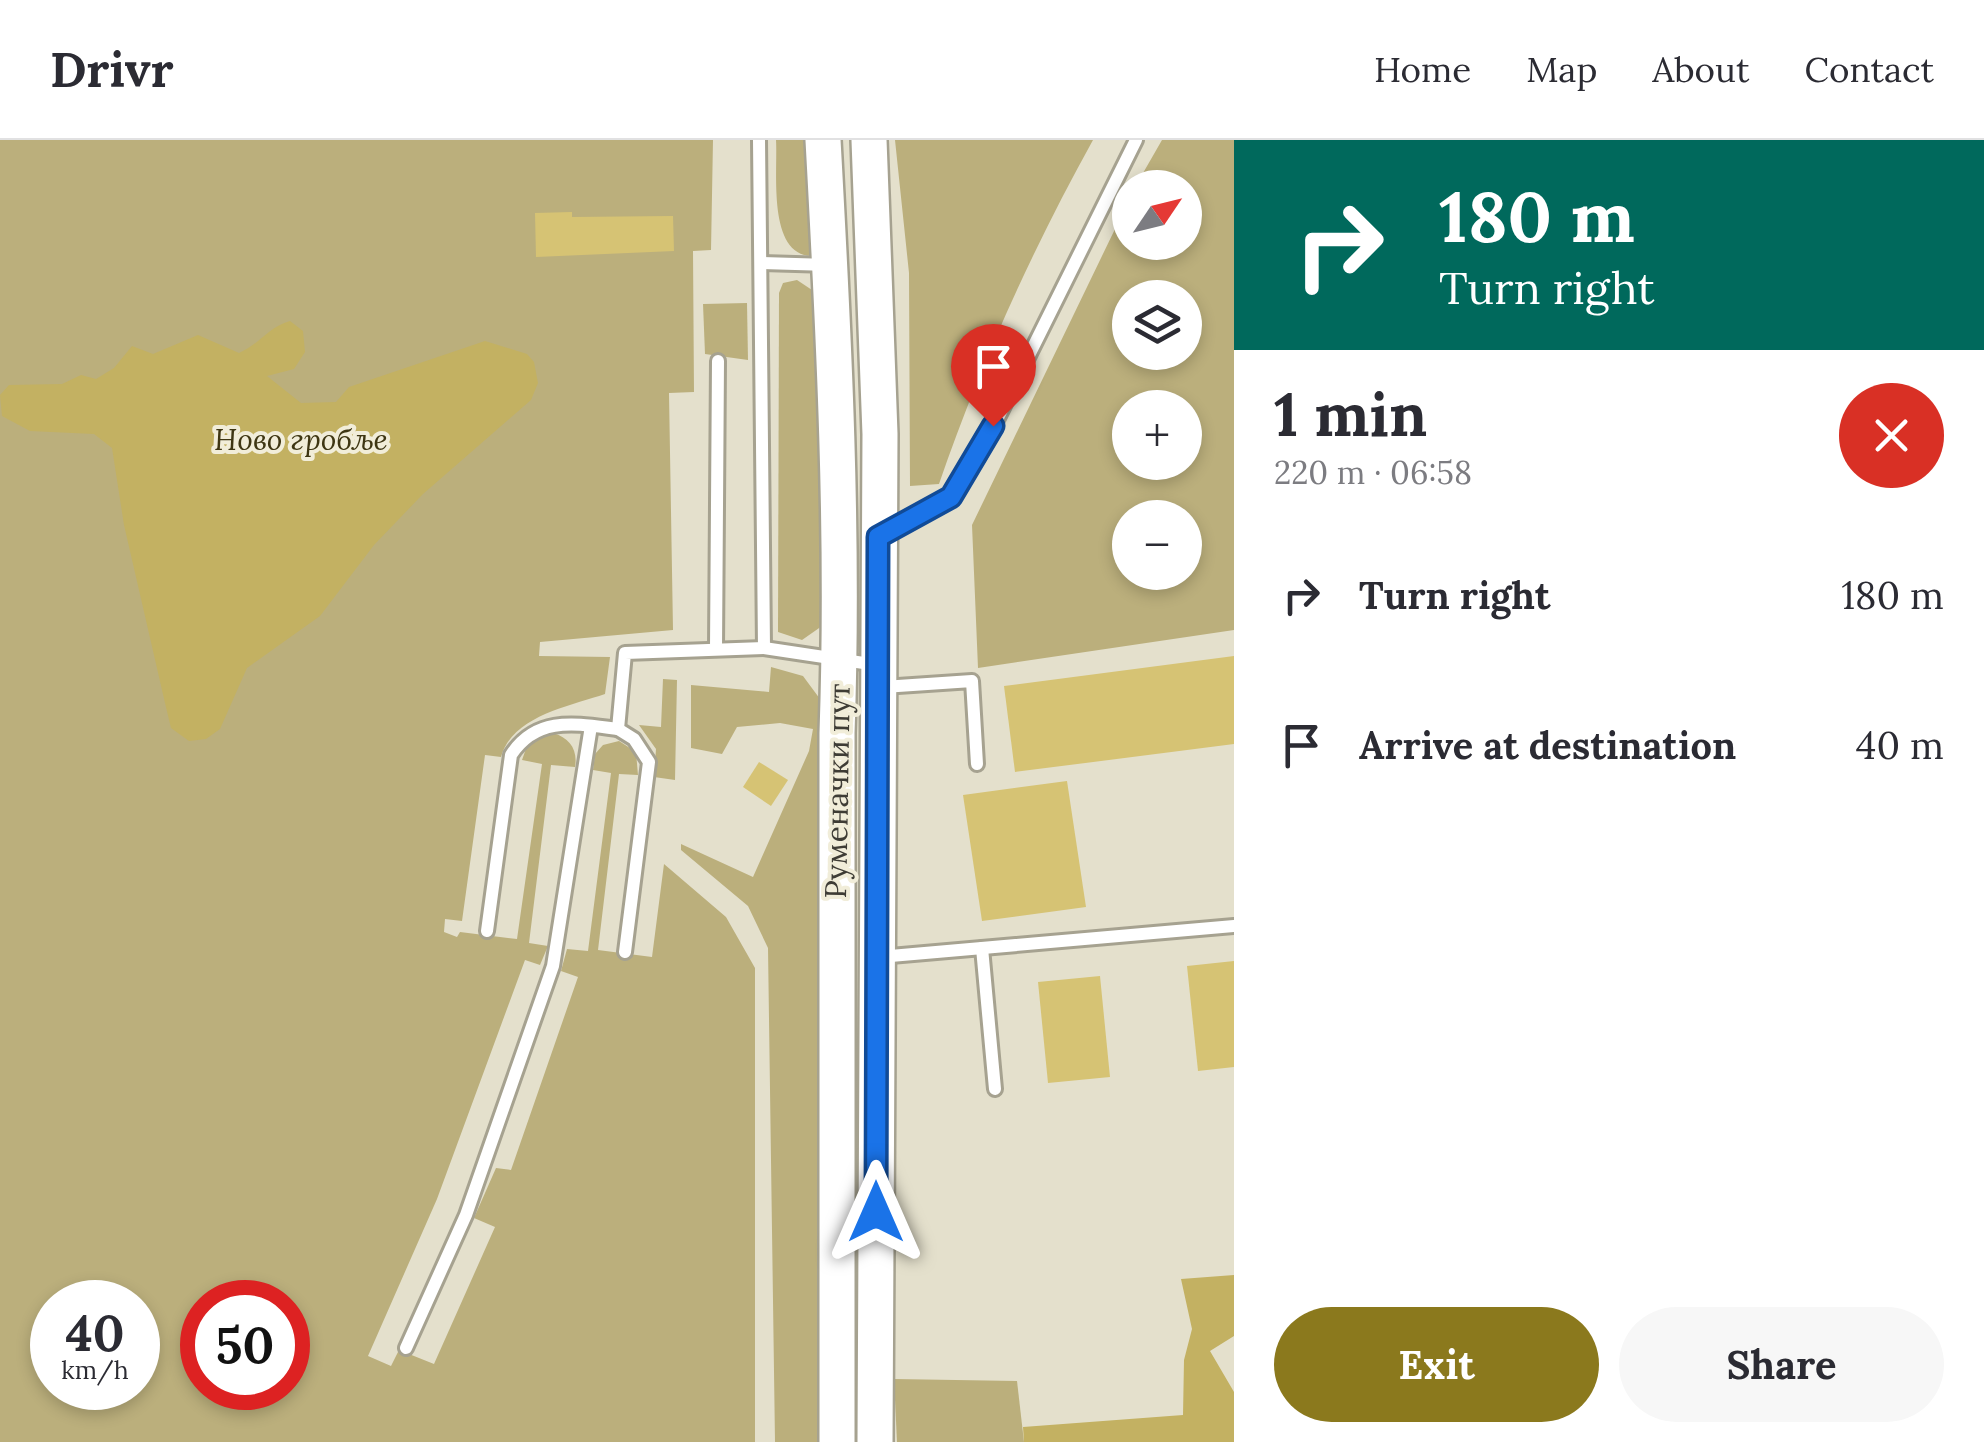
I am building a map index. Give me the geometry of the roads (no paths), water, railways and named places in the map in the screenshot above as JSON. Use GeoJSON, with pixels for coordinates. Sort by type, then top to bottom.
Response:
{"type":"FeatureCollection","features":[{"type":"Feature","properties":{"kind":"main road","name":"Руменачки пут"},"geometry":{"type":"LineString","coordinates":[[823,140],[832,265],[840,661],[837,1442]]}},
{"type":"Feature","properties":{"kind":"main road","name":"Руменачки пут"},"geometry":{"type":"LineString","coordinates":[[868,140],[878,302],[875,1442]]}},
{"type":"Feature","properties":{"kind":"lane"},"geometry":{"type":"LineString","coordinates":[[760,140],[764,648]]}},
{"type":"Feature","properties":{"kind":"lane"},"geometry":{"type":"LineString","coordinates":[[878,537],[951,497],[979,456],[1136,140]]}},
{"type":"Feature","properties":{"kind":"lane"},"geometry":{"type":"LineString","coordinates":[[762,263],[832,265]]}},
{"type":"Feature","properties":{"kind":"lane"},"geometry":{"type":"LineString","coordinates":[[716,650],[718,361]]}},
{"type":"Feature","properties":{"kind":"lane"},"geometry":{"type":"LineString","coordinates":[[618,729],[625,654],[764,648],[840,661],[877,676],[972,682],[977,764]]}},
{"type":"Feature","properties":{"kind":"lane"},"geometry":{"type":"LineString","coordinates":[[487,931],[511,754],[522,740],[547,726],[618,729],[634,738],[649,762],[625,952]]}},
{"type":"Feature","properties":{"kind":"lane"},"geometry":{"type":"LineString","coordinates":[[406,1348],[466,1214],[553,966],[591,726]]}},
{"type":"Feature","properties":{"kind":"lane"},"geometry":{"type":"LineString","coordinates":[[877,957],[1234,926]]}},
{"type":"Feature","properties":{"kind":"lane"},"geometry":{"type":"LineString","coordinates":[[982,948],[995,1089]]}},
{"type":"Feature","properties":{"kind":"park label","name":"Ново гробље"},"geometry":{"type":"Point","coordinates":[301,440]}}]}
